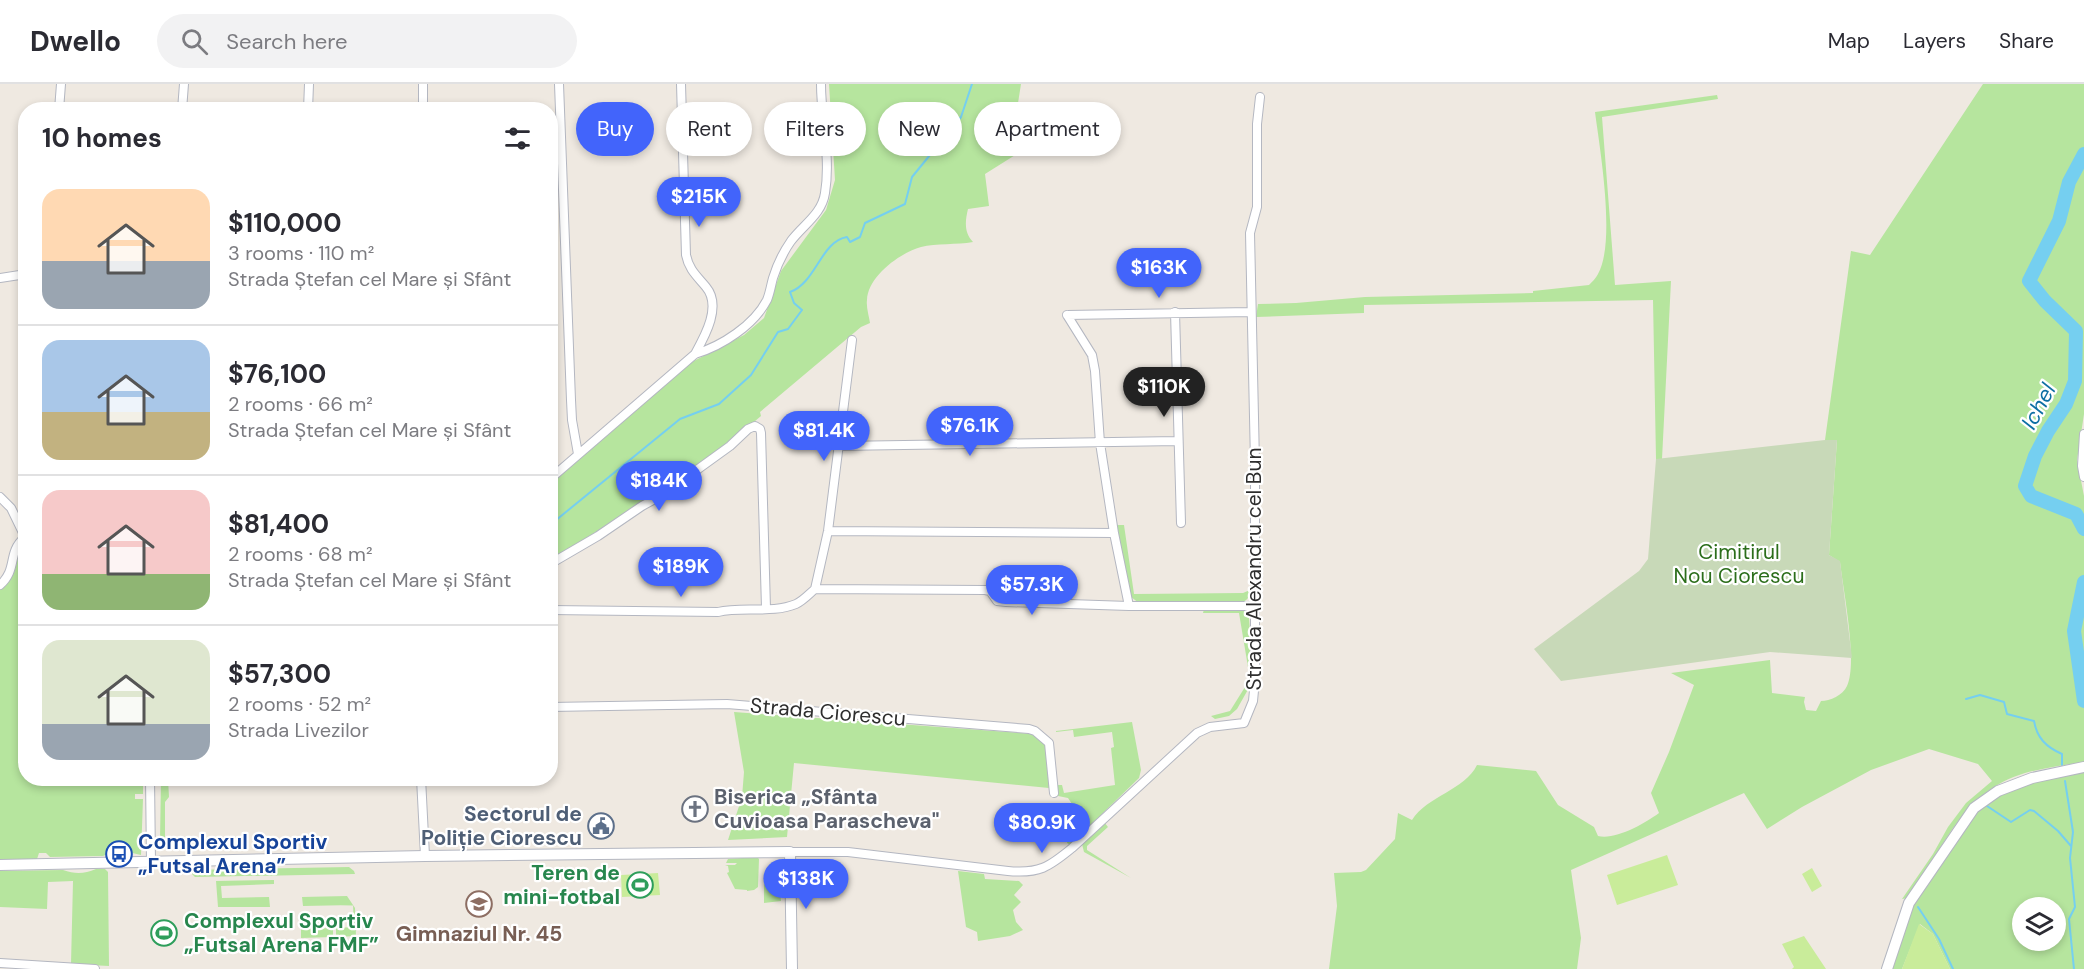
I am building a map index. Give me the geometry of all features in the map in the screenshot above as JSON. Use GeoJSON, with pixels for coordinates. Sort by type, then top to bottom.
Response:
{"type":"FeatureCollection","features":[{"type":"Feature","properties":{"kind":"street"},"geometry":{"type":"LineString","coordinates":[[60,102],[61,84]]}},
{"type":"Feature","properties":{"kind":"street"},"geometry":{"type":"LineString","coordinates":[[183,102],[184,84]]}},
{"type":"Feature","properties":{"kind":"street"},"geometry":{"type":"LineString","coordinates":[[308,102],[309,84]]}},
{"type":"Feature","properties":{"kind":"street"},"geometry":{"type":"LineString","coordinates":[[423,84],[423,102]]}},
{"type":"Feature","properties":{"kind":"street"},"geometry":{"type":"LineString","coordinates":[[559,84],[572,410],[578,454]]}},
{"type":"Feature","properties":{"kind":"street"},"geometry":{"type":"LineString","coordinates":[[558,472],[695,354],[707,332],[713,306],[709,291],[692,271],[687,255],[681,84]]}},
{"type":"Feature","properties":{"kind":"street"},"geometry":{"type":"LineString","coordinates":[[695,354],[708,350],[726,339],[756,315],[767,299],[774,275],[791,241],[820,210],[825,194],[827,157],[821,84]]}},
{"type":"Feature","properties":{"kind":"street","name":"Strada Alexandru cel Bun"},"geometry":{"type":"LineString","coordinates":[[0,865],[425,856],[848,852],[1022,872],[1033,872],[1045,867],[1072,848],[1197,733],[1210,727],[1245,723],[1253,700],[1255,680],[1255,463],[1250,233],[1257,207],[1257,124],[1260,97]]}},
{"type":"Feature","properties":{"kind":"street"},"geometry":{"type":"LineString","coordinates":[[0,278],[18,275]]}},
{"type":"Feature","properties":{"kind":"street"},"geometry":{"type":"LineString","coordinates":[[1175,312],[1181,524]]}},
{"type":"Feature","properties":{"kind":"street"},"geometry":{"type":"LineString","coordinates":[[1129,606],[1114,533],[1100,443],[1092,355],[1067,315],[1251,312]]}},
{"type":"Feature","properties":{"kind":"street"},"geometry":{"type":"LineString","coordinates":[[815,589],[828,531],[852,340]]}},
{"type":"Feature","properties":{"kind":"street"},"geometry":{"type":"LineString","coordinates":[[558,559],[664,494],[675,483],[716,456],[748,429],[758,427],[761,433],[766,608]]}},
{"type":"Feature","properties":{"kind":"street"},"geometry":{"type":"LineString","coordinates":[[2084,434],[2082,466],[2084,477]]}},
{"type":"Feature","properties":{"kind":"street"},"geometry":{"type":"LineString","coordinates":[[839,446],[1178,441]]}},
{"type":"Feature","properties":{"kind":"street"},"geometry":{"type":"LineString","coordinates":[[0,497],[11,508],[18,523]]}},
{"type":"Feature","properties":{"kind":"street"},"geometry":{"type":"LineString","coordinates":[[828,531],[1114,533]]}},
{"type":"Feature","properties":{"kind":"street"},"geometry":{"type":"LineString","coordinates":[[0,585],[10,573],[18,543]]}},
{"type":"Feature","properties":{"kind":"street"},"geometry":{"type":"LineString","coordinates":[[558,610],[718,612],[796,604],[815,589],[985,590],[990,591],[997,601],[1129,606],[1255,606]]}},
{"type":"Feature","properties":{"kind":"street","name":"Strada Ciorescu"},"geometry":{"type":"LineString","coordinates":[[558,706],[727,704],[1029,729],[1049,742],[1054,793]]}},
{"type":"Feature","properties":{"kind":"street"},"geometry":{"type":"LineString","coordinates":[[1887,969],[1909,903],[1974,808],[1998,791],[2032,778],[2084,767]]}},
{"type":"Feature","properties":{"kind":"street"},"geometry":{"type":"LineString","coordinates":[[150,786],[151,862]]}},
{"type":"Feature","properties":{"kind":"street"},"geometry":{"type":"LineString","coordinates":[[421,786],[425,856]]}},
{"type":"Feature","properties":{"kind":"street"},"geometry":{"type":"LineString","coordinates":[[790,852],[792,969]]}},
{"type":"Feature","properties":{"kind":"street"},"geometry":{"type":"LineString","coordinates":[[0,963],[95,969]]}},
{"type":"Feature","properties":{"kind":"green space"},"geometry":{"type":"Polygon","coordinates":[[[829,84],[1021,84],[1018,102],[974,102],[974,156],[1014,156],[985,174],[989,206],[968,209],[967,231],[973,242],[921,247],[895,260],[879,274],[869,291],[867,306],[870,323],[861,327],[760,412],[761,416],[728,444],[666,490],[558,555],[558,477],[690,363],[744,335],[764,318],[781,271],[826,210],[835,180],[834,156],[866,156],[866,102],[830,102],[829,84]]]}},
{"type":"Feature","properties":{"kind":"green space"},"geometry":{"type":"Polygon","coordinates":[[[1983,84],[2084,84],[2084,414],[2077,460],[2084,496],[2084,762],[2025,773],[2003,782],[1985,794],[1956,824],[1908,898],[1902,899],[1933,854],[1948,827],[1966,803],[1992,781],[1978,764],[1929,749],[1871,770],[1802,807],[1767,829],[1744,793],[1571,870],[1581,938],[1577,969],[1329,969],[1337,906],[1334,873],[1366,870],[1395,839],[1398,813],[1412,820],[1427,805],[1464,781],[1477,765],[1536,771],[1558,805],[1594,827],[1598,836],[1613,836],[1638,826],[1659,813],[1651,793],[1694,685],[1671,673],[1770,660],[1772,693],[1805,697],[1806,710],[1816,711],[1821,701],[1836,697],[1843,692],[1850,675],[1849,625],[1840,562],[1829,555],[1837,440],[1825,440],[1851,251],[1870,255],[1983,84]]]}},
{"type":"Feature","properties":{"kind":"green space"},"geometry":{"type":"Polygon","coordinates":[[[1717,95],[1718,99],[1602,117],[1615,285],[1671,281],[1662,459],[1656,459],[1653,300],[1364,305],[1364,313],[1256,317],[1258,304],[1365,297],[1533,293],[1533,291],[1589,285],[1598,274],[1606,241],[1605,195],[1595,112],[1717,95]]]}},
{"type":"Feature","properties":{"kind":"green space","name":"Cimitirul Nou Ciorescu"},"geometry":{"type":"Polygon","coordinates":[[[1837,440],[1829,555],[1840,561],[1852,658],[1770,652],[1561,681],[1534,649],[1639,571],[1648,559],[1656,459],[1837,440]]]}},
{"type":"Feature","properties":{"kind":"green space"},"geometry":{"type":"Polygon","coordinates":[[[1117,525],[1124,525],[1134,594],[1243,593],[1250,590],[1248,598],[1240,603],[1139,603],[1131,597],[1128,591],[1117,525]]]}},
{"type":"Feature","properties":{"kind":"green space"},"geometry":{"type":"Polygon","coordinates":[[[18,554],[18,786],[143,786],[143,794],[135,794],[135,799],[143,799],[141,855],[113,852],[103,856],[50,857],[46,853],[39,853],[37,859],[0,861],[0,590],[14,572],[18,554]]]}},
{"type":"Feature","properties":{"kind":"green space"},"geometry":{"type":"Polygon","coordinates":[[[1238,608],[1247,613],[1249,618],[1253,674],[1250,686],[1237,709],[1229,716],[1215,719],[1211,716],[1230,711],[1250,679],[1239,613],[1203,613],[1204,609],[1238,608]]]}},
{"type":"Feature","properties":{"kind":"green space"},"geometry":{"type":"Polygon","coordinates":[[[734,712],[1034,734],[1047,744],[1049,788],[794,763],[787,837],[728,840],[742,797],[744,772],[734,712]]]}},
{"type":"Feature","properties":{"kind":"green space"},"geometry":{"type":"Polygon","coordinates":[[[1132,722],[1141,770],[1139,778],[1070,845],[1067,843],[1069,835],[1067,834],[1082,819],[1068,798],[1058,796],[1057,785],[1062,785],[1064,793],[1115,785],[1111,748],[1114,747],[1112,732],[1074,737],[1073,730],[1056,731],[1132,722]]]}},
{"type":"Feature","properties":{"kind":"green space"},"geometry":{"type":"Polygon","coordinates":[[[2084,771],[2084,969],[1950,969],[1933,934],[1920,924],[1902,969],[1892,969],[1910,911],[1974,814],[2000,796],[2026,784],[2084,771]]]}},
{"type":"Feature","properties":{"kind":"green space"},"geometry":{"type":"Polygon","coordinates":[[[161,786],[168,786],[169,797],[165,802],[165,839],[172,839],[167,843],[157,843],[157,840],[160,840],[161,786]]]}},
{"type":"Feature","properties":{"kind":"green space"},"geometry":{"type":"Polygon","coordinates":[[[1104,822],[1108,827],[1087,846],[1087,850],[1131,878],[1084,852],[1082,844],[1104,822]]]}},
{"type":"Feature","properties":{"kind":"green space"},"geometry":{"type":"Polygon","coordinates":[[[1667,855],[1678,885],[1617,905],[1607,875],[1667,855]]]}},
{"type":"Feature","properties":{"kind":"green space"},"geometry":{"type":"Polygon","coordinates":[[[757,857],[759,859],[758,887],[747,891],[735,889],[727,873],[729,872],[728,866],[725,865],[737,863],[726,863],[728,859],[757,857]]]}},
{"type":"Feature","properties":{"kind":"green space"},"geometry":{"type":"Polygon","coordinates":[[[349,867],[355,874],[195,877],[188,870],[349,867]]]}},
{"type":"Feature","properties":{"kind":"green space"},"geometry":{"type":"Polygon","coordinates":[[[1812,868],[1822,886],[1812,892],[1802,874],[1812,868]]]}},
{"type":"Feature","properties":{"kind":"green space"},"geometry":{"type":"Polygon","coordinates":[[[105,869],[108,872],[109,966],[71,964],[73,881],[48,882],[47,909],[0,907],[0,871],[63,870],[80,873],[105,869]]]}},
{"type":"Feature","properties":{"kind":"green space"},"geometry":{"type":"Polygon","coordinates":[[[777,870],[781,901],[764,903],[764,885],[777,870]]]}},
{"type":"Feature","properties":{"kind":"green space"},"geometry":{"type":"Polygon","coordinates":[[[958,871],[984,874],[985,879],[1019,881],[1023,885],[1014,895],[1021,902],[1013,910],[1016,922],[1023,930],[1010,936],[978,941],[977,932],[966,927],[958,871]]]}},
{"type":"Feature","properties":{"kind":"green space","name":"Teren de mini-fotbal"},"geometry":{"type":"Polygon","coordinates":[[[658,873],[660,895],[622,897],[621,875],[658,873]]]}},
{"type":"Feature","properties":{"kind":"green space"},"geometry":{"type":"Polygon","coordinates":[[[274,880],[274,884],[221,886],[222,898],[269,897],[270,907],[218,907],[216,881],[274,880]]]}},
{"type":"Feature","properties":{"kind":"green space"},"geometry":{"type":"Polygon","coordinates":[[[347,896],[353,905],[303,906],[302,897],[347,896]]]}},
{"type":"Feature","properties":{"kind":"green space"},"geometry":{"type":"Polygon","coordinates":[[[353,905],[356,936],[336,937],[336,928],[354,927],[353,905]]]}},
{"type":"Feature","properties":{"kind":"green space"},"geometry":{"type":"Polygon","coordinates":[[[1919,924],[1933,934],[1950,969],[1902,969],[1919,924]]]}},
{"type":"Feature","properties":{"kind":"green space"},"geometry":{"type":"Polygon","coordinates":[[[333,928],[333,937],[301,938],[301,929],[333,928]]]}},
{"type":"Feature","properties":{"kind":"green space"},"geometry":{"type":"Polygon","coordinates":[[[1804,936],[1826,969],[1792,969],[1794,967],[1782,944],[1804,936]]]}},
{"type":"Feature","properties":{"kind":"waterway"},"geometry":{"type":"LineString","coordinates":[[558,518],[680,419],[719,404],[751,375],[778,332],[788,329],[802,310],[794,303],[790,292],[806,280],[831,246],[847,237],[850,242],[860,237],[865,223],[905,204],[912,177],[961,117],[972,84]]}},
{"type":"Feature","properties":{"kind":"waterway","name":"Ichel"},"geometry":{"type":"LineString","coordinates":[[2084,154],[2069,182],[2059,221],[2029,281],[2045,301],[2076,331],[2075,381],[2066,404],[2035,456],[2025,486],[2031,496],[2076,514],[2084,529]]}},
{"type":"Feature","properties":{"kind":"waterway","name":"Ichel"},"geometry":{"type":"LineString","coordinates":[[2084,582],[2074,631],[2084,701]]}},
{"type":"Feature","properties":{"kind":"waterway"},"geometry":{"type":"LineString","coordinates":[[1966,699],[1980,695],[2004,702],[2007,714],[2034,721],[2043,741],[2062,754],[2062,765]]}},
{"type":"Feature","properties":{"kind":"waterway"},"geometry":{"type":"LineString","coordinates":[[2065,781],[2073,832],[2070,858],[2075,907],[2069,919],[2074,969]]}},
{"type":"Feature","properties":{"kind":"waterway"},"geometry":{"type":"LineString","coordinates":[[1987,806],[2011,822],[2030,810],[2034,811],[2058,831],[2071,846]]}},
{"type":"Feature","properties":{"kind":"waterway"},"geometry":{"type":"LineString","coordinates":[[1918,907],[1939,939],[1953,969]]}},
{"type":"Feature","properties":{"kind":"place","name":"Biserica „Sfânta Cuvioasa Parascheva\""},"geometry":{"type":"Point","coordinates":[695,809]}},
{"type":"Feature","properties":{"kind":"place","name":"Sectorul de Poliție Ciorescu"},"geometry":{"type":"Point","coordinates":[601,826]}},
{"type":"Feature","properties":{"kind":"place","name":"Complexul Sportiv „Futsal Arena”"},"geometry":{"type":"Point","coordinates":[119,854]}},
{"type":"Feature","properties":{"kind":"place","name":"Teren de mini-fotbal"},"geometry":{"type":"Point","coordinates":[640,885]}},
{"type":"Feature","properties":{"kind":"place","name":"Gimnaziul Nr. 45"},"geometry":{"type":"Point","coordinates":[479,904]}},
{"type":"Feature","properties":{"kind":"place","name":"Complexul Sportiv „Futsal Arena FMF”"},"geometry":{"type":"Point","coordinates":[164,933]}}]}
